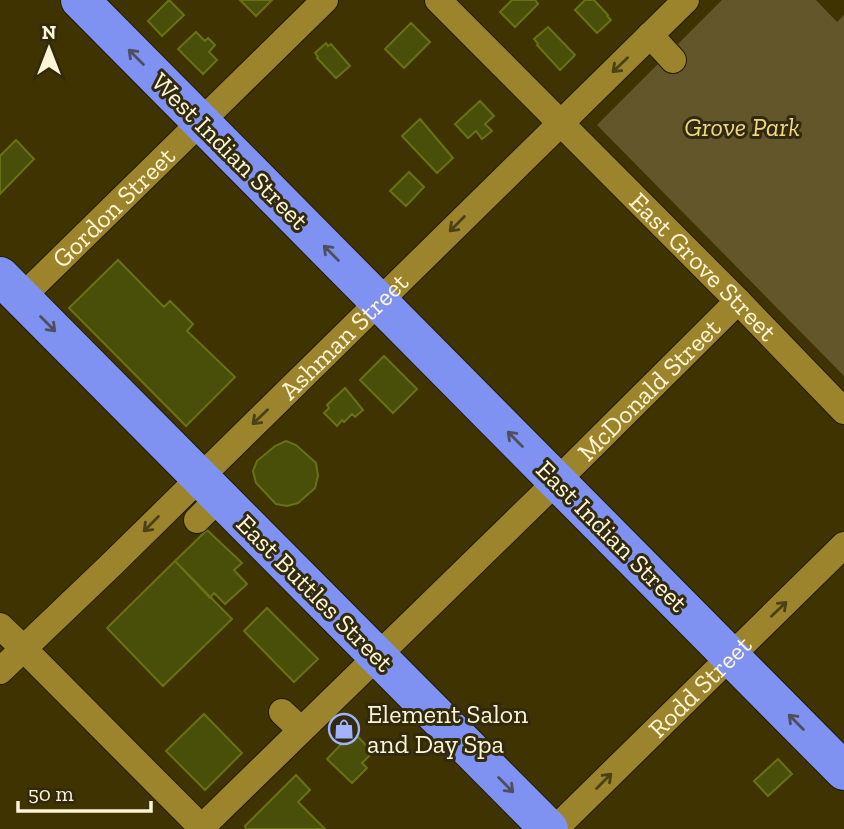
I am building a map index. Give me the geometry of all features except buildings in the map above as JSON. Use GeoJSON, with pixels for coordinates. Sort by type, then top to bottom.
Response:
{"type":"FeatureCollection","features":[{"type":"Feature","properties":{"kind":"highway","name":"West Indian Street"},"geometry":{"type":"LineString","coordinates":[[80,0],[379,301]]}},
{"type":"Feature","properties":{"kind":"highway","name":"East Buttles Street"},"geometry":{"type":"LineString","coordinates":[[11,287],[274,570],[377,655],[549,829]]}},
{"type":"Feature","properties":{"kind":"highway","name":"East Indian Street"},"geometry":{"type":"LineString","coordinates":[[379,301],[844,771]]}},
{"type":"Feature","properties":{"kind":"street","name":"Gordon Street"},"geometry":{"type":"LineString","coordinates":[[11,287],[201,121],[325,0]]}},
{"type":"Feature","properties":{"kind":"street","name":"East Grove Street"},"geometry":{"type":"LineString","coordinates":[[438,0],[844,411]]}},
{"type":"Feature","properties":{"kind":"street","name":"Ashman Street"},"geometry":{"type":"LineString","coordinates":[[0,671],[111,565],[205,498],[379,301],[686,0]]}},
{"type":"Feature","properties":{"kind":"street"},"geometry":{"type":"LineString","coordinates":[[650,35],[673,60]]}},
{"type":"Feature","properties":{"kind":"street","name":"McDonald Street"},"geometry":{"type":"LineString","coordinates":[[201,828],[292,721],[377,655],[738,301]]}},
{"type":"Feature","properties":{"kind":"street","name":"Rodd Street"},"geometry":{"type":"LineString","coordinates":[[555,829],[844,545]]}},
{"type":"Feature","properties":{"kind":"street"},"geometry":{"type":"LineString","coordinates":[[0,626],[124,734],[201,828]]}},
{"type":"Feature","properties":{"kind":"green space","name":"Grove Park"},"geometry":{"type":"Polygon","coordinates":[[[722,0],[816,0],[837,22],[844,15],[844,376],[597,125],[722,0]]]}},
{"type":"Feature","properties":{"kind":"place","name":"Element Salon and Day Spa"},"geometry":{"type":"Point","coordinates":[344,729]}}]}
